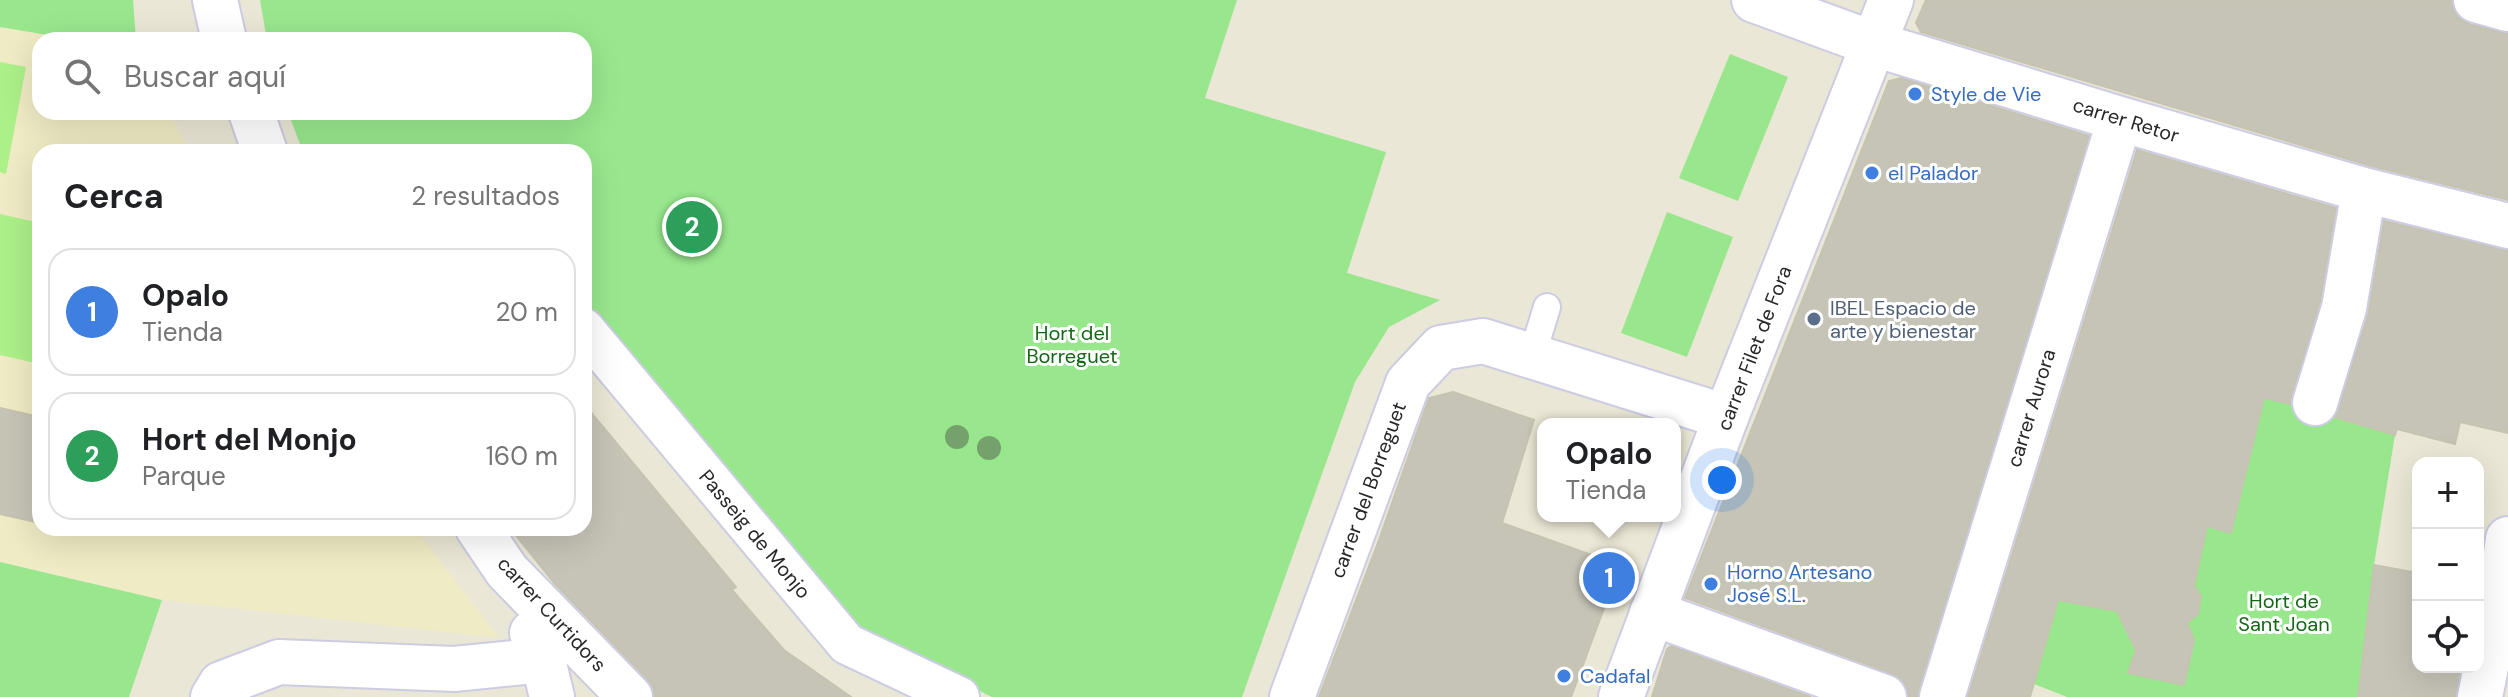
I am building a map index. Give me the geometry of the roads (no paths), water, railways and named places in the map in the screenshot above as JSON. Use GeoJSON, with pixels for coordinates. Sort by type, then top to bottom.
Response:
{"type":"FeatureCollection","features":[{"type":"Feature","properties":{"kind":"street"},"geometry":{"type":"LineString","coordinates":[[215,0],[222,32]]}},
{"type":"Feature","properties":{"kind":"street","name":"carrer Retor"},"geometry":{"type":"LineString","coordinates":[[1754,0],[1874,44],[2120,119],[2364,190],[2508,226]]}},
{"type":"Feature","properties":{"kind":"street","name":"carrer Filet de Fora"},"geometry":{"type":"LineString","coordinates":[[1621,697],[1726,417],[1891,0]]}},
{"type":"Feature","properties":{"kind":"street"},"geometry":{"type":"LineString","coordinates":[[2476,0],[2508,9]]}},
{"type":"Feature","properties":{"kind":"street","name":"carrer Aurora"},"geometry":{"type":"LineString","coordinates":[[1942,697],[2120,119]]}},
{"type":"Feature","properties":{"kind":"street"},"geometry":{"type":"LineString","coordinates":[[254,120],[262,144]]}},
{"type":"Feature","properties":{"kind":"street"},"geometry":{"type":"LineString","coordinates":[[2315,403],[2344,308],[2364,190]]}},
{"type":"Feature","properties":{"kind":"street","name":"Passeig de Monjo"},"geometry":{"type":"LineString","coordinates":[[592,339],[847,644],[959,697]]}},
{"type":"Feature","properties":{"kind":"street","name":"carrer del Borreguet"},"geometry":{"type":"LineString","coordinates":[[1292,697],[1408,383],[1441,348],[1483,341],[1726,417]]}},
{"type":"Feature","properties":{"kind":"street","name":"carrer Curtidors"},"geometry":{"type":"LineString","coordinates":[[483,536],[507,571],[630,697]]}},
{"type":"Feature","properties":{"kind":"street"},"geometry":{"type":"LineString","coordinates":[[2480,697],[2504,594],[2508,539]]}},
{"type":"Feature","properties":{"kind":"street"},"geometry":{"type":"LineString","coordinates":[[213,697],[221,684],[279,662],[454,669],[548,679],[507,571]]}},
{"type":"Feature","properties":{"kind":"street"},"geometry":{"type":"LineString","coordinates":[[1652,613],[1884,697]]}},
{"type":"Feature","properties":{"kind":"lane"},"geometry":{"type":"LineString","coordinates":[[1532,356],[1547,307]]}},
{"type":"Feature","properties":{"kind":"place","name":"Style de Vie"},"geometry":{"type":"Point","coordinates":[1915,94]}},
{"type":"Feature","properties":{"kind":"place","name":"el Palador"},"geometry":{"type":"Point","coordinates":[1872,173]}},
{"type":"Feature","properties":{"kind":"place","name":"Hort del Monjo"},"geometry":{"type":"Point","coordinates":[692,227]}},
{"type":"Feature","properties":{"kind":"place","name":"IBEL Espacio de arte y bienestar"},"geometry":{"type":"Point","coordinates":[1814,319]}},
{"type":"Feature","properties":{"kind":"place","name":"Opalo"},"geometry":{"type":"Point","coordinates":[1609,578]}},
{"type":"Feature","properties":{"kind":"place","name":"Horno Artesano José S.L."},"geometry":{"type":"Point","coordinates":[1711,584]}},
{"type":"Feature","properties":{"kind":"place","name":"Cadafal"},"geometry":{"type":"Point","coordinates":[1564,676]}},
{"type":"Feature","properties":{"kind":"park label","name":"Hort del Borreguet"},"geometry":{"type":"Point","coordinates":[1072,344]}},
{"type":"Feature","properties":{"kind":"park label","name":"Hort de Sant Joan"},"geometry":{"type":"Point","coordinates":[2284,612]}}]}
